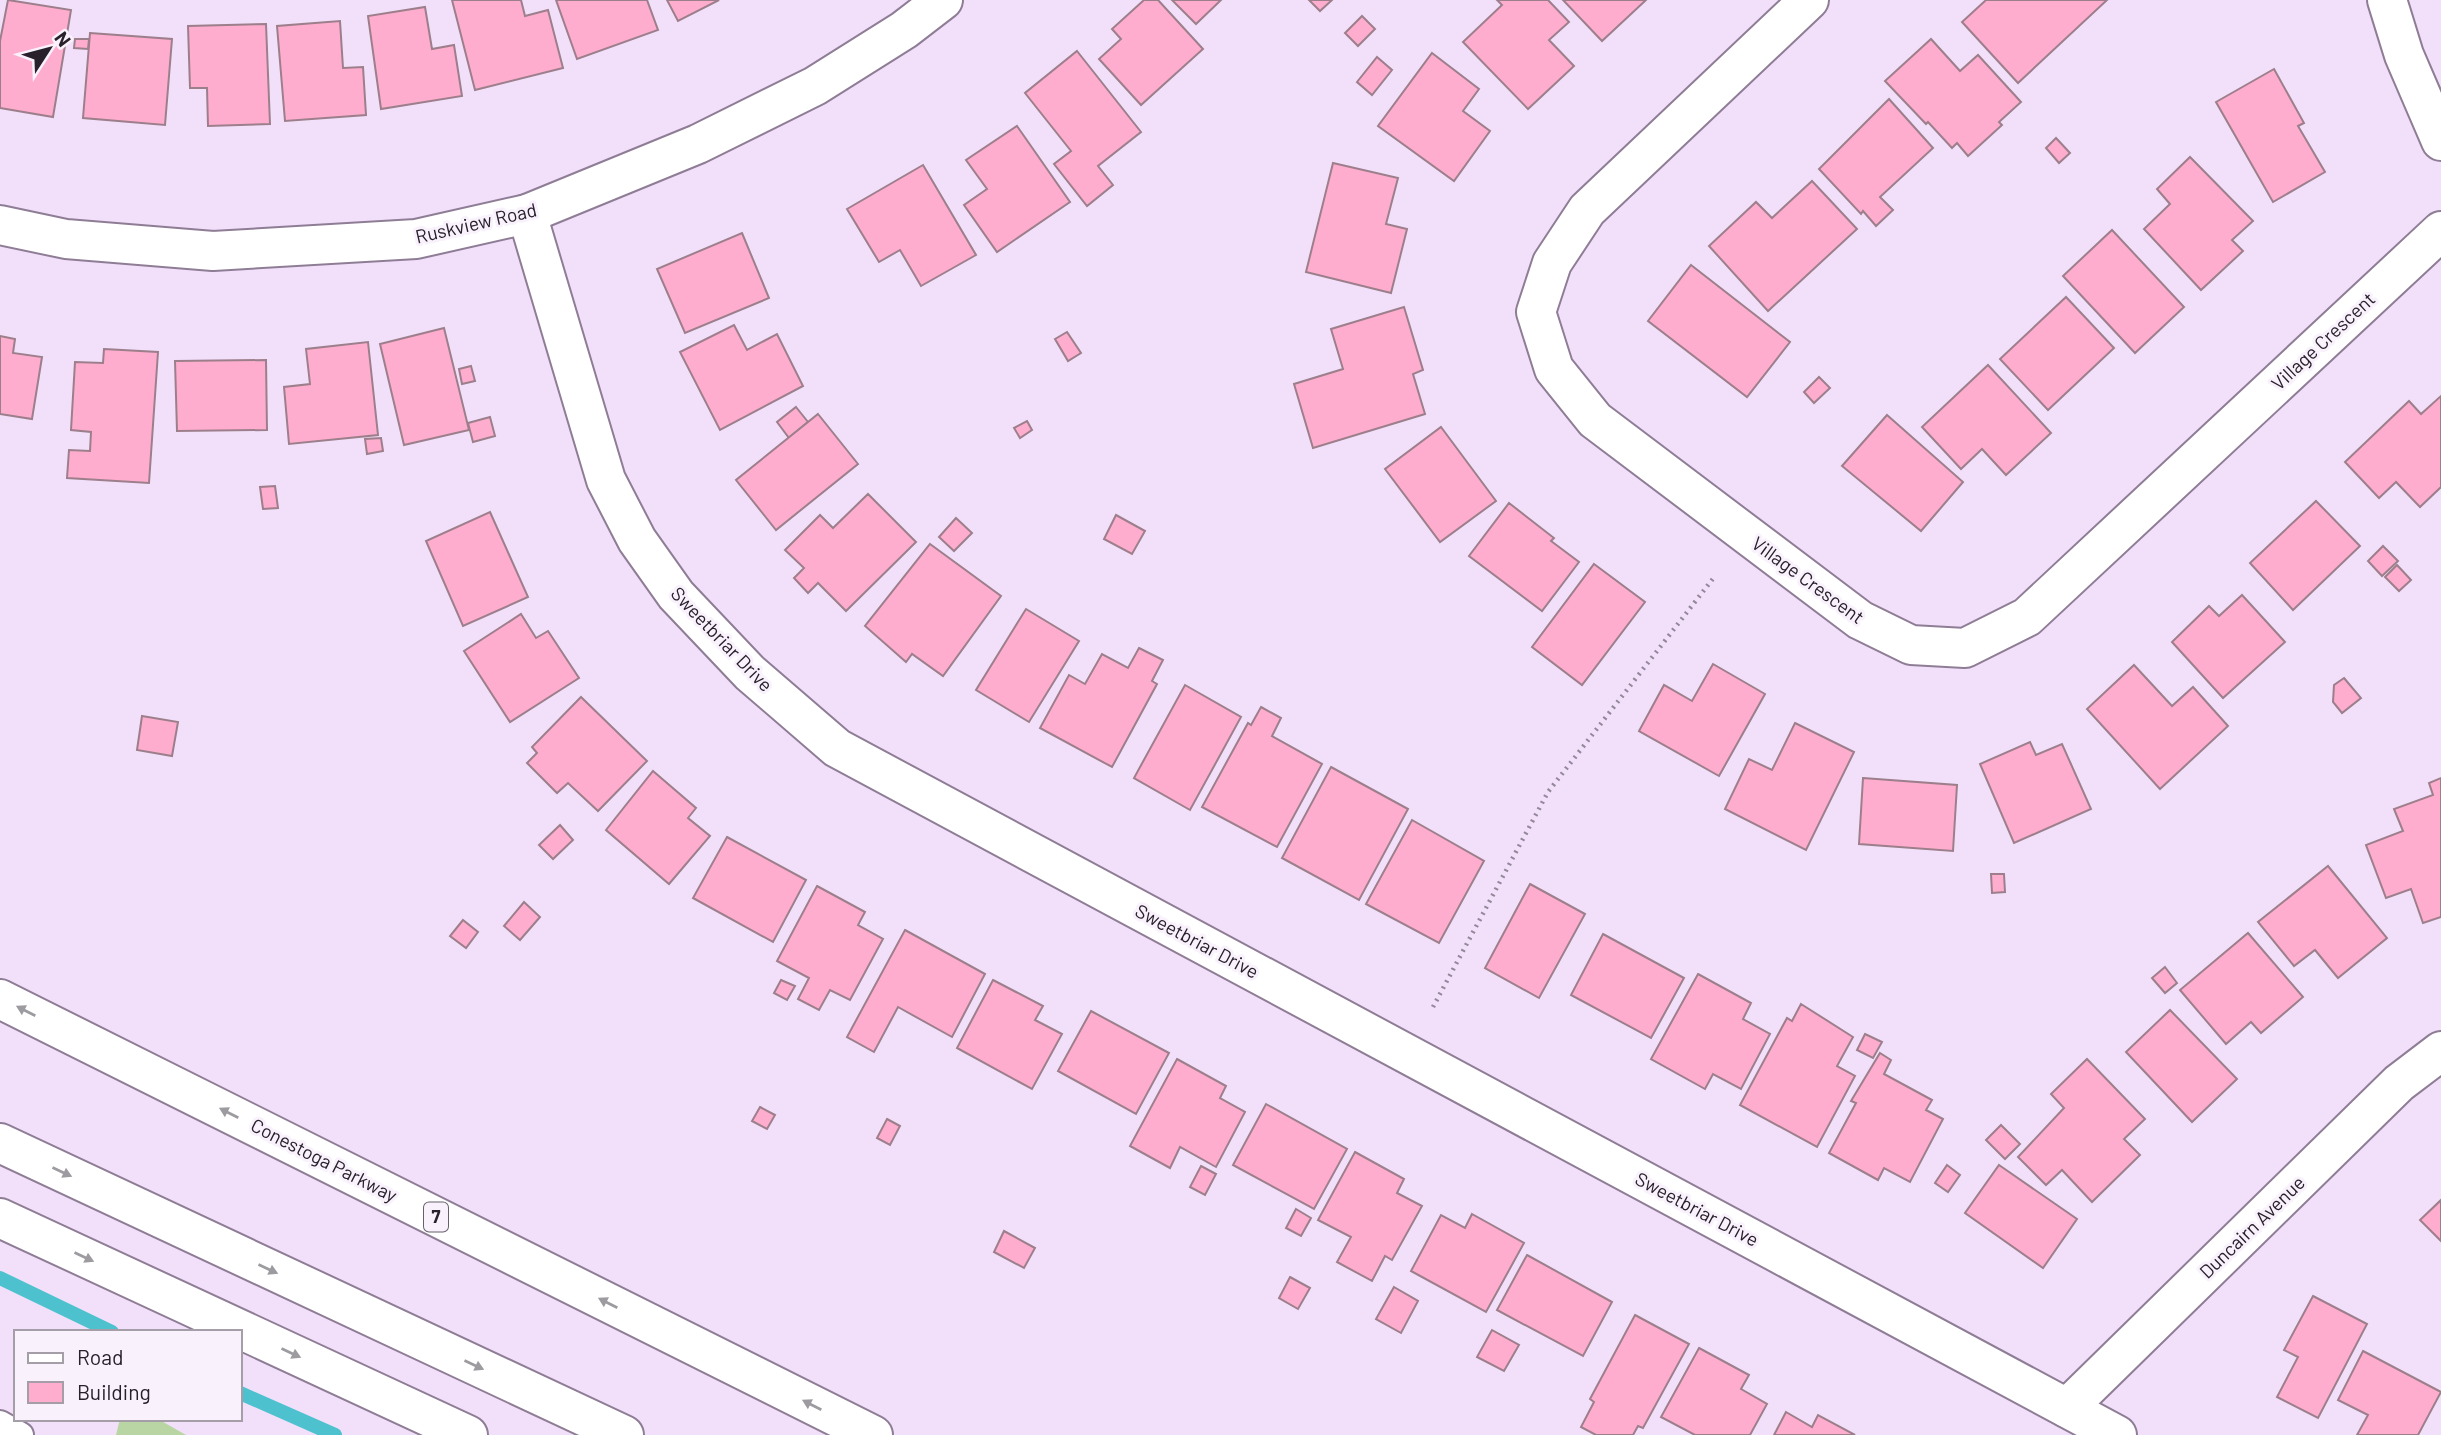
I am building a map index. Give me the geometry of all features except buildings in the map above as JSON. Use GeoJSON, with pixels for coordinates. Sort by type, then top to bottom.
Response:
{"type":"FeatureCollection","features":[{"type":"Feature","properties":{"kind":"main road","name":"Ruskview Road"},"geometry":{"type":"LineString","coordinates":[[0,225],[66,239],[213,251],[416,239],[527,214],[698,144],[815,86],[904,30],[943,0]]}},
{"type":"Feature","properties":{"kind":"main road","name":"Village Crescent"},"geometry":{"type":"LineString","coordinates":[[1809,0],[1587,210],[1552,263],[1536,312],[1553,369],[1595,420],[1860,620],[1911,645],[1965,648],[2027,617],[2441,231]]}},
{"type":"Feature","properties":{"kind":"main road"},"geometry":{"type":"LineString","coordinates":[[2386,0],[2404,55],[2441,141]]}},
{"type":"Feature","properties":{"kind":"main road","name":"Sweetbriar Drive"},"geometry":{"type":"LineString","coordinates":[[527,214],[606,480],[637,540],[676,595],[750,673],[837,748],[2117,1435]]}},
{"type":"Feature","properties":{"kind":"main road","name":"Conestoga Parkway"},"geometry":{"type":"LineString","coordinates":[[0,999],[873,1435]]}},
{"type":"Feature","properties":{"kind":"main road","name":"Duncairn Avenue"},"geometry":{"type":"LineString","coordinates":[[2067,1408],[2399,1083],[2441,1051]]}},
{"type":"Feature","properties":{"kind":"main road"},"geometry":{"type":"LineString","coordinates":[[0,1143],[624,1435]]}},
{"type":"Feature","properties":{"kind":"main road"},"geometry":{"type":"LineString","coordinates":[[0,1218],[242,1330]]}},
{"type":"Feature","properties":{"kind":"main road"},"geometry":{"type":"LineString","coordinates":[[242,1330],[468,1435]]}},
{"type":"Feature","properties":{"kind":"lane"},"geometry":{"type":"LineString","coordinates":[[0,1423],[21,1435]]}},
{"type":"Feature","properties":{"kind":"path"},"geometry":{"type":"LineString","coordinates":[[1433,1007],[1548,792],[1715,576]]}},
{"type":"Feature","properties":{"kind":"green space"},"geometry":{"type":"Polygon","coordinates":[[[120,1421],[162,1421],[186,1435],[116,1435],[120,1421]]]}},
{"type":"Feature","properties":{"kind":"waterway"},"geometry":{"type":"LineString","coordinates":[[0,1278],[108,1330]]}},
{"type":"Feature","properties":{"kind":"waterway"},"geometry":{"type":"LineString","coordinates":[[242,1394],[335,1435]]}}]}
